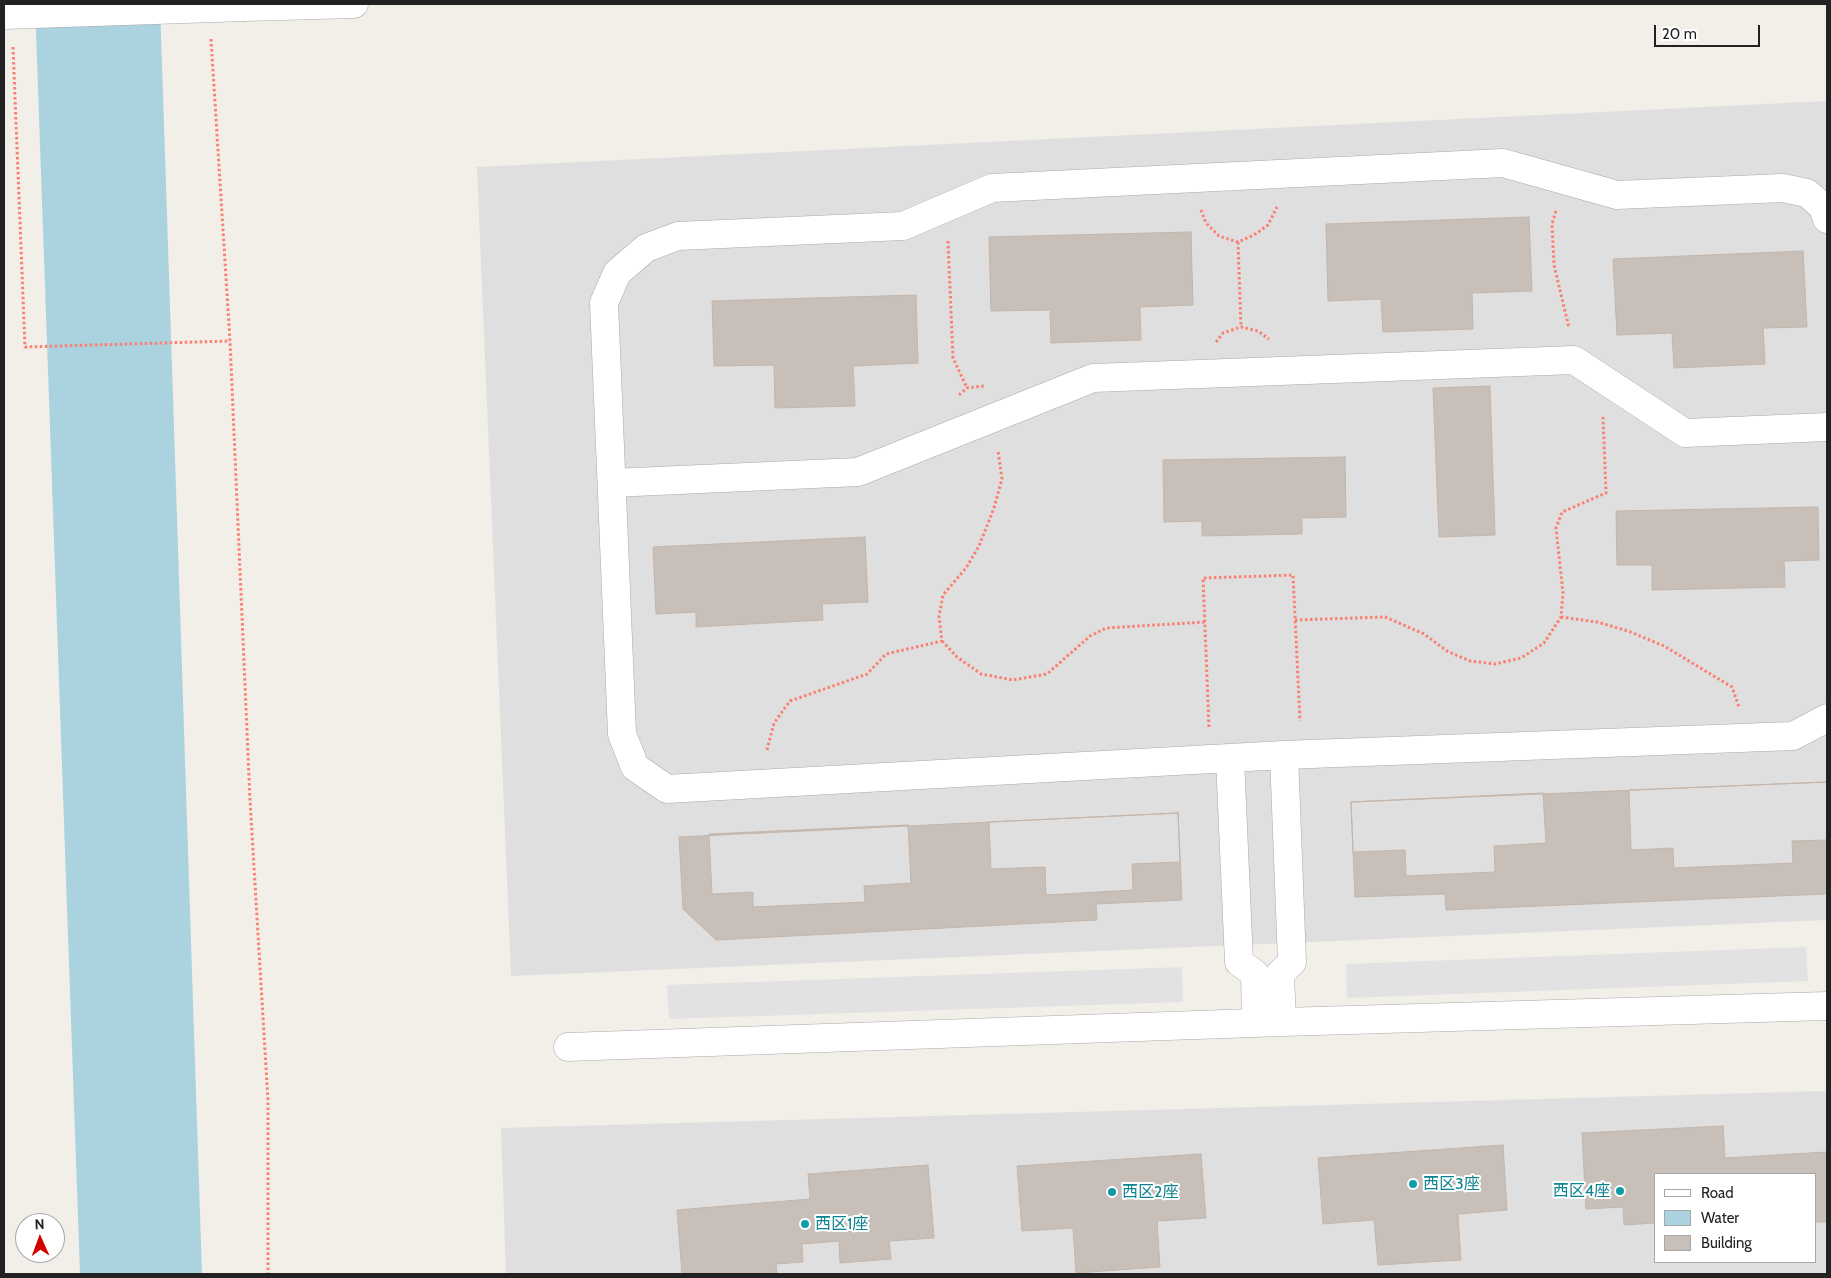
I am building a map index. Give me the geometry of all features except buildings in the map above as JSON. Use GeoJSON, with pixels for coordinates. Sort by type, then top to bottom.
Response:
{"type":"FeatureCollection","features":[{"type":"Feature","properties":{"kind":"street"},"geometry":{"type":"LineString","coordinates":[[4,15],[354,4]]}},
{"type":"Feature","properties":{"kind":"street"},"geometry":{"type":"LineString","coordinates":[[1827,219],[1823,207],[1807,193],[1783,188],[1618,195],[1503,163],[992,188],[903,226],[678,236],[646,248],[617,273],[604,303],[622,734],[635,767],[666,789],[1293,755],[1793,736],[1827,718]]}},
{"type":"Feature","properties":{"kind":"street"},"geometry":{"type":"LineString","coordinates":[[612,483],[858,472],[1093,378],[1574,360],[1685,433],[1827,427]]}},
{"type":"Feature","properties":{"kind":"street"},"geometry":{"type":"LineString","coordinates":[[1269,1022],[1280,974],[1292,962],[1293,755]]}},
{"type":"Feature","properties":{"kind":"street"},"geometry":{"type":"LineString","coordinates":[[1220,759],[1239,962],[1255,974],[1269,1022]]}},
{"type":"Feature","properties":{"kind":"street"},"geometry":{"type":"LineString","coordinates":[[568,1047],[1269,1022],[1827,1006]]}},
{"type":"Feature","properties":{"kind":"path"},"geometry":{"type":"LineString","coordinates":[[210,31],[229,341],[249,790],[268,1101],[268,1274]]}},
{"type":"Feature","properties":{"kind":"path"},"geometry":{"type":"LineString","coordinates":[[13,43],[26,347],[229,341]]}},
{"type":"Feature","properties":{"kind":"path"},"geometry":{"type":"LineString","coordinates":[[1198,178],[1199,205],[1206,223],[1220,236],[1238,242],[1254,235],[1268,225],[1278,205],[1276,174]]}},
{"type":"Feature","properties":{"kind":"path"},"geometry":{"type":"LineString","coordinates":[[1566,181],[1552,224],[1554,265],[1567,316],[1574,360]]}},
{"type":"Feature","properties":{"kind":"path"},"geometry":{"type":"LineString","coordinates":[[947,208],[953,358],[967,388]]}},
{"type":"Feature","properties":{"kind":"path"},"geometry":{"type":"LineString","coordinates":[[1238,242],[1241,327]]}},
{"type":"Feature","properties":{"kind":"path"},"geometry":{"type":"LineString","coordinates":[[1295,620],[1385,617],[1424,634],[1447,651],[1470,662],[1495,664],[1521,658],[1544,643],[1561,617],[1563,593],[1556,528],[1562,512],[1606,493],[1601,378]]}},
{"type":"Feature","properties":{"kind":"path"},"geometry":{"type":"LineString","coordinates":[[1018,409],[1018,424],[1015,435],[1007,446],[997,452],[1002,479],[991,515],[966,568],[944,595],[939,617],[942,641],[957,657],[981,674],[1013,680],[1046,674],[1090,636],[1106,628],[1205,622]]}},
{"type":"Feature","properties":{"kind":"path"},"geometry":{"type":"LineString","coordinates":[[1220,759],[1205,622],[1203,578],[1293,575],[1295,620],[1293,755]]}},
{"type":"Feature","properties":{"kind":"path"},"geometry":{"type":"LineString","coordinates":[[1561,617],[1597,622],[1628,630],[1664,646],[1732,687],[1739,709],[1740,738]]}},
{"type":"Feature","properties":{"kind":"path"},"geometry":{"type":"LineString","coordinates":[[768,783],[767,750],[774,723],[790,700],[867,674],[886,654],[942,641]]}},
{"type":"Feature","properties":{"kind":"shaded area"},"geometry":{"type":"Polygon","coordinates":[[[1827,101],[1827,920],[511,976],[477,167],[1827,101]]]}},
{"type":"Feature","properties":{"kind":"shaded area"},"geometry":{"type":"Polygon","coordinates":[[[1806,947],[1808,981],[1347,998],[1346,964],[1806,947]]]}},
{"type":"Feature","properties":{"kind":"shaded area"},"geometry":{"type":"Polygon","coordinates":[[[1182,967],[1183,1002],[669,1019],[667,985],[1182,967]]]}},
{"type":"Feature","properties":{"kind":"shaded area"},"geometry":{"type":"Polygon","coordinates":[[[1827,1091],[1827,1274],[506,1274],[501,1128],[1827,1091]]]}},
{"type":"Feature","properties":{"kind":"water"},"geometry":{"type":"Polygon","coordinates":[[[35,4],[160,4],[202,1274],[80,1274],[35,4]]]}},
{"type":"Feature","properties":{"kind":"place","name":"西区3座"},"geometry":{"type":"Point","coordinates":[1413,1184]}},
{"type":"Feature","properties":{"kind":"place","name":"西区4座"},"geometry":{"type":"Point","coordinates":[1620,1191]}},
{"type":"Feature","properties":{"kind":"place","name":"西区2座"},"geometry":{"type":"Point","coordinates":[1112,1192]}},
{"type":"Feature","properties":{"kind":"place","name":"西区1座"},"geometry":{"type":"Point","coordinates":[805,1224]}}]}
